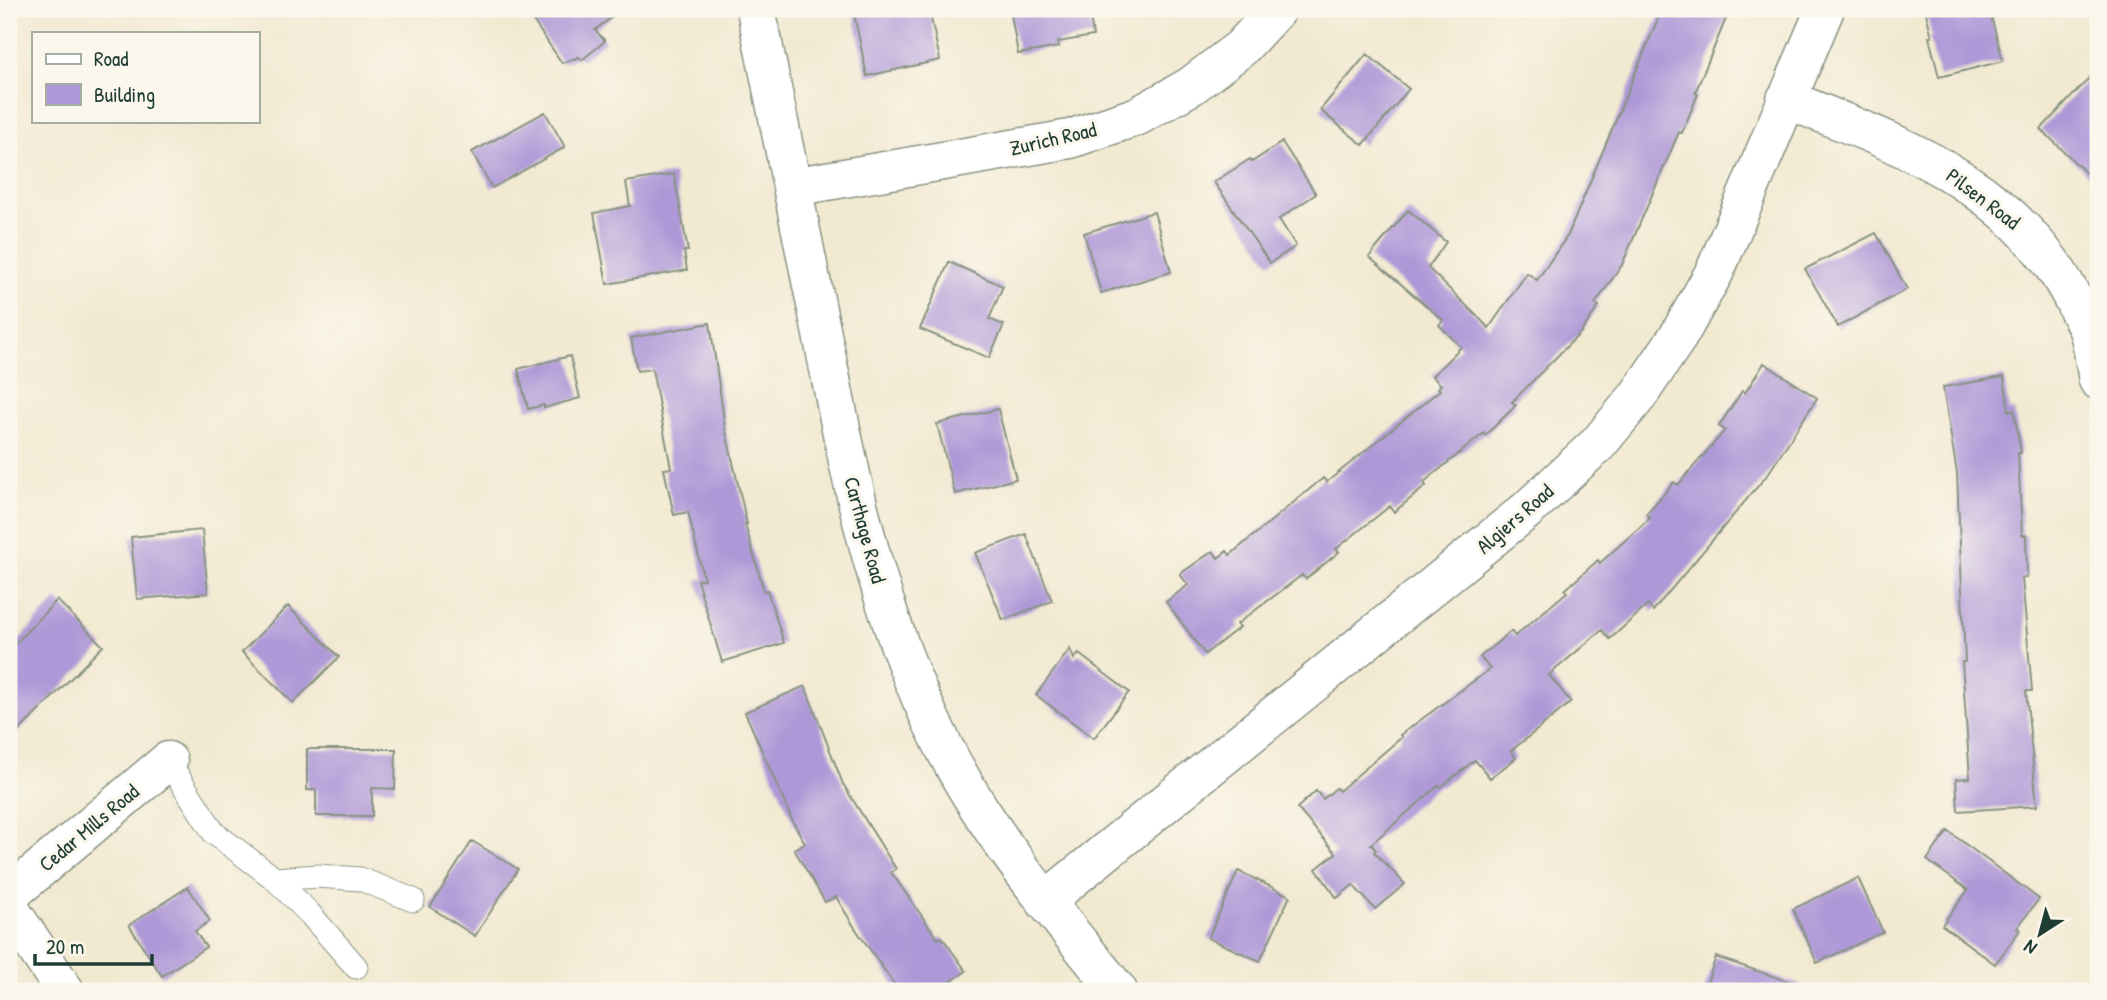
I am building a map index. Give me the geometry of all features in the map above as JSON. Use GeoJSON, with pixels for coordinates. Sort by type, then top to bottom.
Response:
{"type":"FeatureCollection","features":[{"type":"Feature","properties":{"kind":"street","name":"Carthage Road"},"geometry":{"type":"LineString","coordinates":[[756,9],[852,483],[877,580],[906,667],[949,756],[983,813],[1045,901],[1118,991]]}},
{"type":"Feature","properties":{"kind":"street","name":"Zurich Road"},"geometry":{"type":"LineString","coordinates":[[792,187],[1070,139],[1138,116],[1191,86],[1241,48],[1277,9]]}},
{"type":"Feature","properties":{"kind":"street","name":"Algiers Road"},"geometry":{"type":"LineString","coordinates":[[1045,901],[1527,510],[1598,444],[1637,397],[1679,335],[1714,271],[1825,9]]}},
{"type":"Feature","properties":{"kind":"street","name":"Pilsen Road"},"geometry":{"type":"LineString","coordinates":[[1786,99],[1899,144],[1952,173],[2003,208],[2038,244],[2066,284],[2088,332],[2098,380]]}},
{"type":"Feature","properties":{"kind":"street","name":"Cedar Mills Road"},"geometry":{"type":"LineString","coordinates":[[9,895],[168,761]]}},
{"type":"Feature","properties":{"kind":"street"},"geometry":{"type":"LineString","coordinates":[[9,908],[65,991]]}},
{"type":"Feature","properties":{"kind":"lane"},"geometry":{"type":"LineString","coordinates":[[168,761],[214,834],[275,879],[356,967]]}},
{"type":"Feature","properties":{"kind":"lane"},"geometry":{"type":"LineString","coordinates":[[275,879],[318,876],[360,879],[413,900]]}},
{"type":"Feature","properties":{"kind":"building"},"geometry":{"type":"Polygon","coordinates":[[[551,9],[622,9],[595,30],[605,41],[582,60],[579,57],[562,63],[534,22],[551,9]]]}},
{"type":"Feature","properties":{"kind":"building"},"geometry":{"type":"Polygon","coordinates":[[[853,9],[929,9],[940,60],[867,76],[853,9]]]}},
{"type":"Feature","properties":{"kind":"building"},"geometry":{"type":"Polygon","coordinates":[[[1010,9],[1089,9],[1093,36],[1058,42],[1059,47],[1018,54],[1010,9]]]}},
{"type":"Feature","properties":{"kind":"building"},"geometry":{"type":"Polygon","coordinates":[[[1662,9],[1730,9],[1695,93],[1698,94],[1682,133],[1679,132],[1622,265],[1595,304],[1599,306],[1581,332],[1512,402],[1516,405],[1486,435],[1484,433],[1424,482],[1426,486],[1394,512],[1390,506],[1336,549],[1339,552],[1306,579],[1302,575],[1237,624],[1240,627],[1205,654],[1166,602],[1188,585],[1180,574],[1213,551],[1218,558],[1227,551],[1230,555],[1323,478],[1327,482],[1440,390],[1438,388],[1441,385],[1432,376],[1461,347],[1439,325],[1443,320],[1369,257],[1408,210],[1446,242],[1428,268],[1489,328],[1527,273],[1537,280],[1568,235],[1662,9]]]}},
{"type":"Feature","properties":{"kind":"building"},"geometry":{"type":"Polygon","coordinates":[[[1925,9],[1989,9],[2003,61],[1939,77],[1925,9]]]}},
{"type":"Feature","properties":{"kind":"building"},"geometry":{"type":"Polygon","coordinates":[[[1367,54],[1409,89],[1363,145],[1320,110],[1367,54]]]}},
{"type":"Feature","properties":{"kind":"building"},"geometry":{"type":"Polygon","coordinates":[[[2098,69],[2098,185],[2041,129],[2098,69]]]}},
{"type":"Feature","properties":{"kind":"building"},"geometry":{"type":"Polygon","coordinates":[[[545,112],[565,147],[492,188],[472,152],[545,112]]]}},
{"type":"Feature","properties":{"kind":"building"},"geometry":{"type":"Polygon","coordinates":[[[1282,142],[1316,194],[1279,219],[1296,246],[1270,263],[1214,182],[1282,142]]]}},
{"type":"Feature","properties":{"kind":"building"},"geometry":{"type":"Polygon","coordinates":[[[674,174],[688,251],[684,251],[687,270],[607,284],[594,213],[630,206],[626,182],[674,174]]]}},
{"type":"Feature","properties":{"kind":"building"},"geometry":{"type":"Polygon","coordinates":[[[1154,212],[1171,272],[1101,293],[1084,233],[1154,212]]]}},
{"type":"Feature","properties":{"kind":"building"},"geometry":{"type":"Polygon","coordinates":[[[1876,233],[1907,289],[1838,327],[1805,269],[1876,233]]]}},
{"type":"Feature","properties":{"kind":"building"},"geometry":{"type":"Polygon","coordinates":[[[949,262],[1003,286],[989,319],[1004,325],[989,358],[920,329],[949,262]]]}},
{"type":"Feature","properties":{"kind":"building"},"geometry":{"type":"Polygon","coordinates":[[[710,323],[725,427],[745,524],[764,591],[767,590],[784,643],[722,662],[697,580],[704,579],[688,512],[674,515],[664,469],[671,468],[652,369],[637,371],[631,338],[710,323]]]}},
{"type":"Feature","properties":{"kind":"building"},"geometry":{"type":"Polygon","coordinates":[[[570,356],[580,398],[544,408],[544,405],[528,409],[518,369],[570,356]]]}},
{"type":"Feature","properties":{"kind":"building"},"geometry":{"type":"Polygon","coordinates":[[[1764,363],[1817,398],[1768,474],[1653,611],[1648,605],[1610,639],[1602,630],[1549,675],[1571,702],[1511,751],[1516,758],[1490,778],[1475,760],[1441,787],[1439,785],[1371,844],[1376,850],[1374,852],[1405,884],[1375,909],[1353,885],[1337,898],[1316,869],[1336,853],[1297,808],[1316,791],[1323,799],[1336,788],[1339,791],[1402,737],[1400,735],[1490,669],[1480,657],[1511,631],[1515,636],[1567,592],[1565,590],[1598,560],[1600,563],[1650,518],[1646,514],[1674,482],[1678,485],[1725,430],[1719,426],[1764,363]]]}},
{"type":"Feature","properties":{"kind":"building"},"geometry":{"type":"Polygon","coordinates":[[[2004,377],[2009,411],[2014,410],[2021,453],[2018,453],[2027,578],[2022,578],[2032,691],[2026,691],[2037,806],[1958,811],[1956,779],[1970,778],[1962,662],[1965,662],[1957,473],[1943,387],[2004,377]]]}},
{"type":"Feature","properties":{"kind":"building"},"geometry":{"type":"Polygon","coordinates":[[[998,409],[1016,479],[955,494],[937,424],[998,409]]]}},
{"type":"Feature","properties":{"kind":"building"},"geometry":{"type":"Polygon","coordinates":[[[202,530],[208,593],[137,599],[131,537],[202,530]]]}},
{"type":"Feature","properties":{"kind":"building"},"geometry":{"type":"Polygon","coordinates":[[[1026,534],[1052,601],[1003,620],[975,553],[1026,534]]]}},
{"type":"Feature","properties":{"kind":"building"},"geometry":{"type":"Polygon","coordinates":[[[57,600],[103,646],[9,741],[9,650],[57,600]]]}},
{"type":"Feature","properties":{"kind":"building"},"geometry":{"type":"Polygon","coordinates":[[[288,606],[339,657],[293,703],[242,652],[288,606]]]}},
{"type":"Feature","properties":{"kind":"building"},"geometry":{"type":"Polygon","coordinates":[[[1070,649],[1074,659],[1079,654],[1129,692],[1094,738],[1036,695],[1070,649]]]}},
{"type":"Feature","properties":{"kind":"building"},"geometry":{"type":"Polygon","coordinates":[[[805,686],[843,784],[896,869],[891,872],[938,939],[942,937],[966,971],[937,991],[899,991],[836,897],[825,902],[794,849],[805,843],[793,822],[745,712],[805,686]]]}},
{"type":"Feature","properties":{"kind":"building"},"geometry":{"type":"Polygon","coordinates":[[[307,749],[396,749],[395,789],[372,788],[372,816],[316,816],[316,790],[307,790],[307,749]]]}},
{"type":"Feature","properties":{"kind":"building"},"geometry":{"type":"Polygon","coordinates":[[[1948,831],[2039,899],[1995,964],[1942,925],[1968,890],[1927,860],[1948,831]]]}},
{"type":"Feature","properties":{"kind":"building"},"geometry":{"type":"Polygon","coordinates":[[[472,841],[518,869],[475,936],[430,907],[472,841]]]}},
{"type":"Feature","properties":{"kind":"building"},"geometry":{"type":"Polygon","coordinates":[[[1238,871],[1290,896],[1260,961],[1208,938],[1238,871]]]}},
{"type":"Feature","properties":{"kind":"building"},"geometry":{"type":"Polygon","coordinates":[[[1858,878],[1883,932],[1817,963],[1793,909],[1858,878]]]}},
{"type":"Feature","properties":{"kind":"building"},"geometry":{"type":"Polygon","coordinates":[[[188,887],[210,921],[195,931],[206,947],[162,976],[129,925],[188,887]]]}},
{"type":"Feature","properties":{"kind":"building"},"geometry":{"type":"Polygon","coordinates":[[[1716,957],[1802,986],[1801,991],[1704,991],[1716,957]]]}}]}
